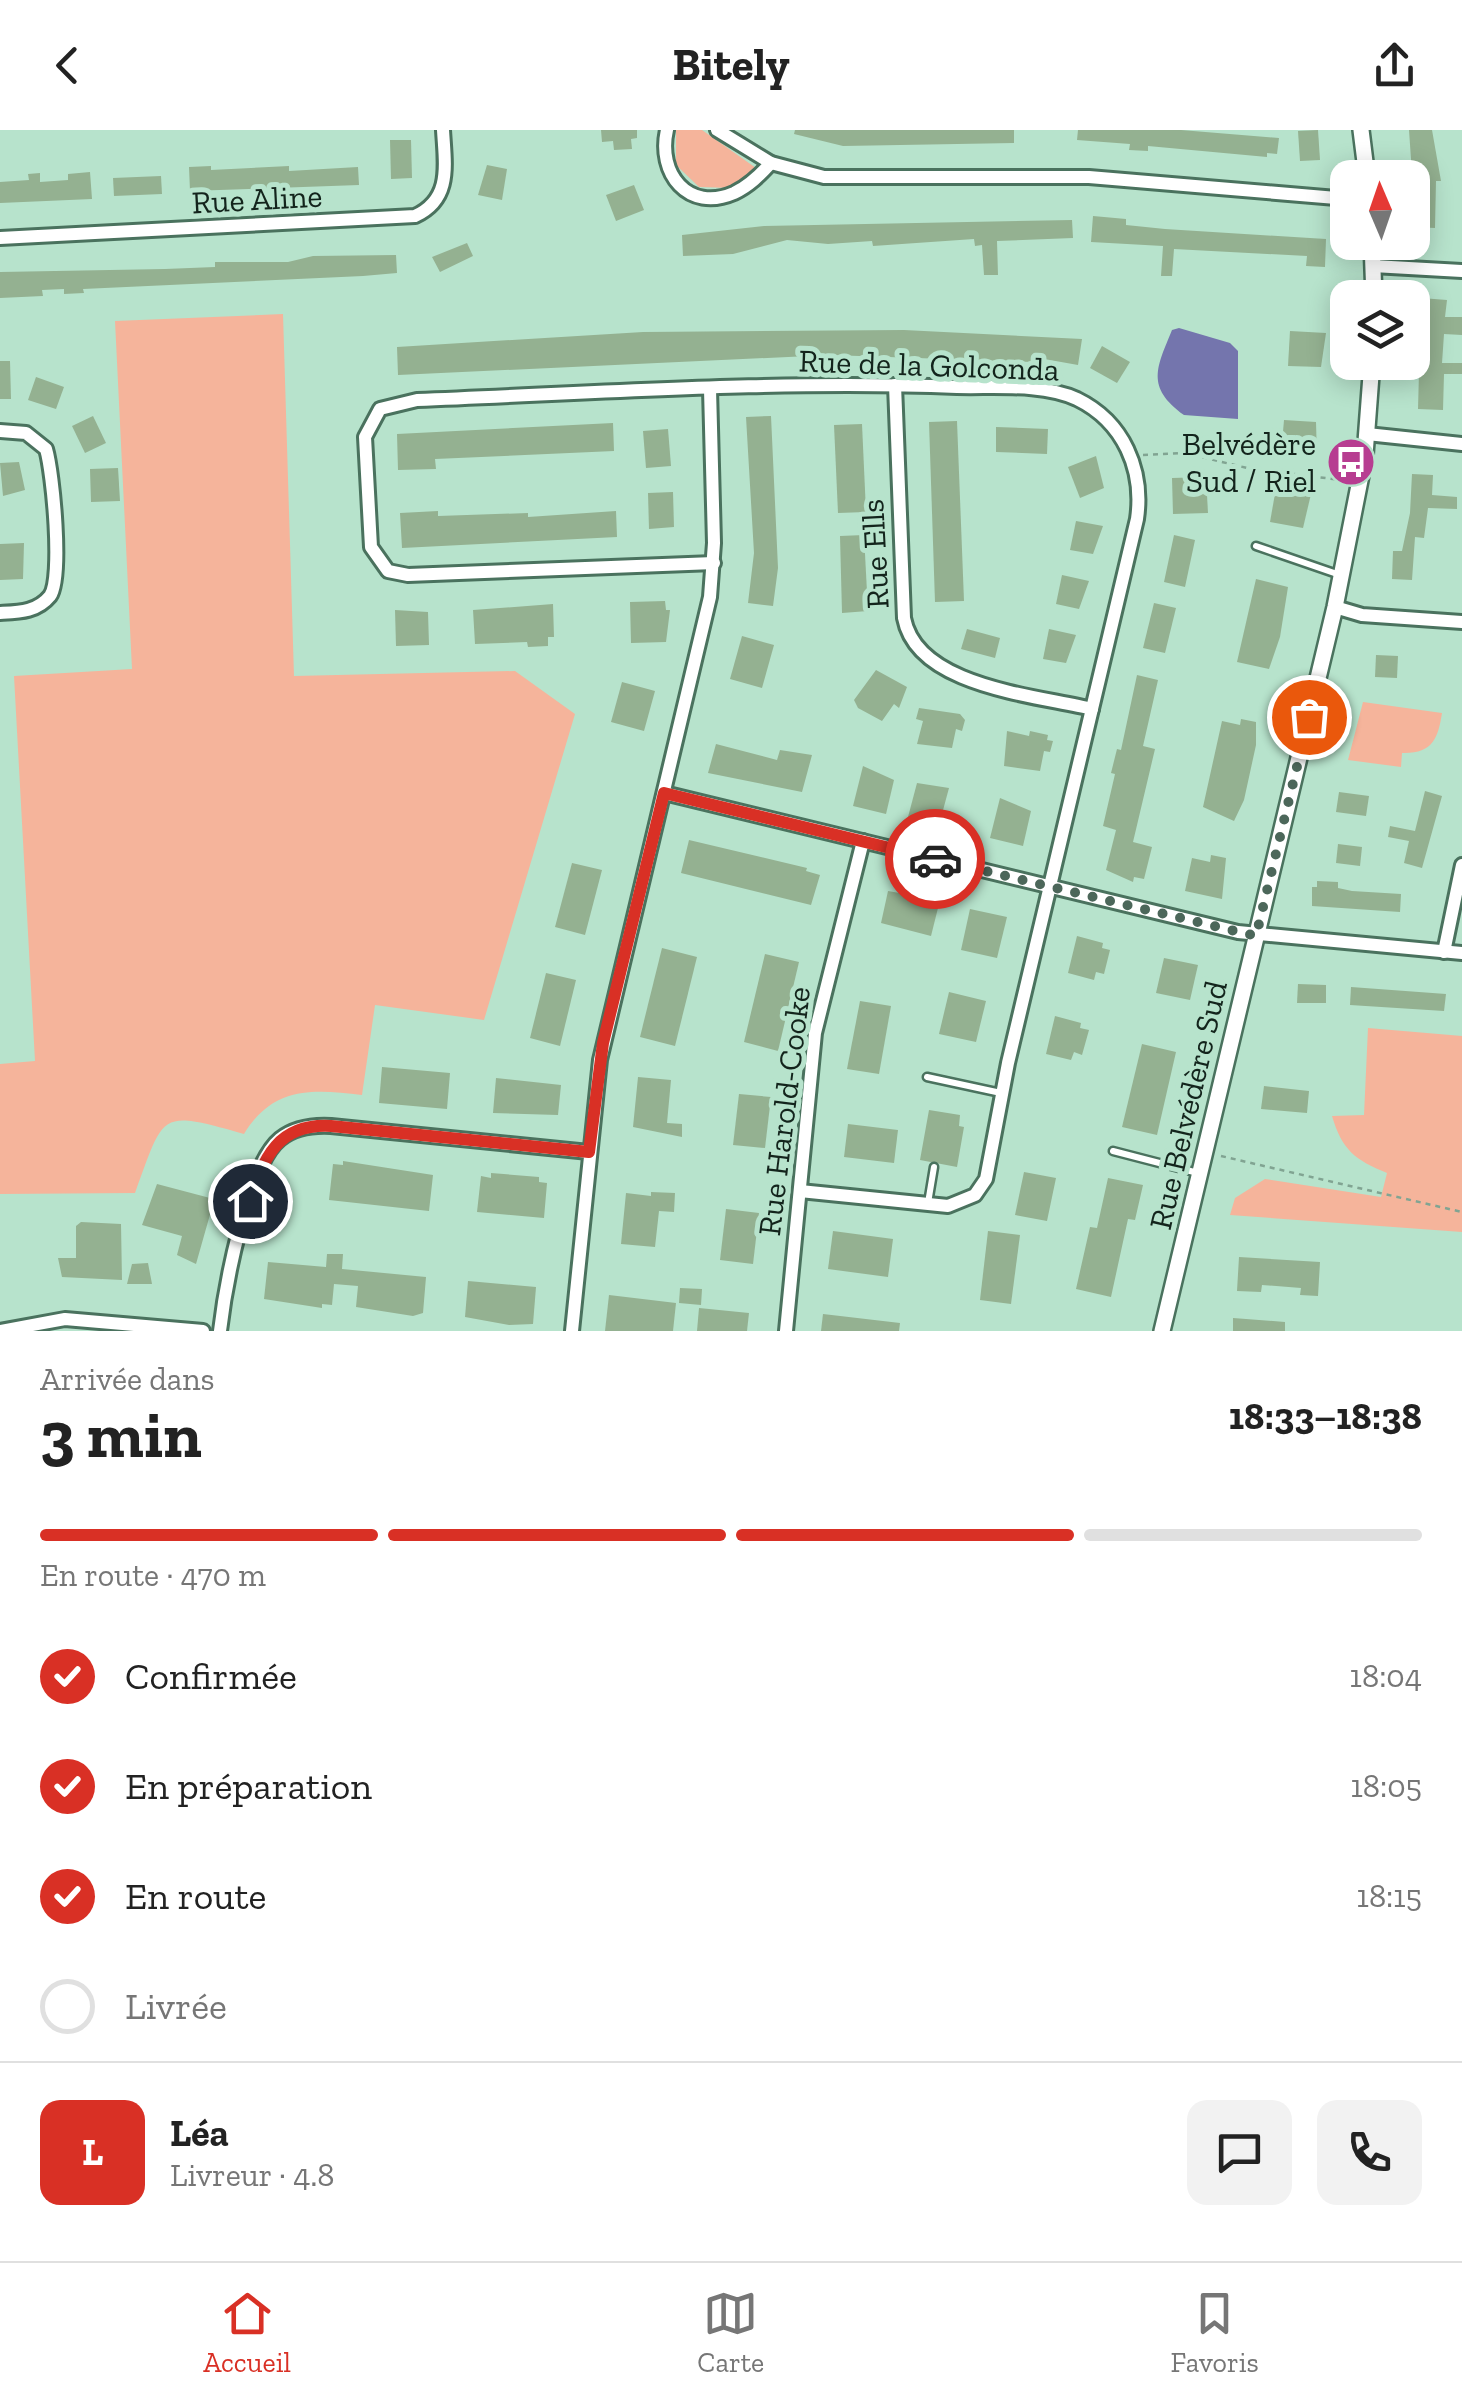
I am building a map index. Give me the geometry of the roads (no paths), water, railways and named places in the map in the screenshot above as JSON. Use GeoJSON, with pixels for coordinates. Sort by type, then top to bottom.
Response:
{"type":"FeatureCollection","features":[{"type":"Feature","properties":{"kind":"street","name":"Rue Aline"},"geometry":{"type":"LineString","coordinates":[[0,238],[416,216],[432,208],[444,185],[443,130]]}},
{"type":"Feature","properties":{"kind":"street"},"geometry":{"type":"LineString","coordinates":[[668,130],[664,160],[669,174],[693,196],[709,199],[738,192],[771,163]]}},
{"type":"Feature","properties":{"kind":"street"},"geometry":{"type":"LineString","coordinates":[[717,130],[771,163],[838,178],[1054,175],[1330,197]]}},
{"type":"Feature","properties":{"kind":"street"},"geometry":{"type":"LineString","coordinates":[[1360,130],[1364,160]]}},
{"type":"Feature","properties":{"kind":"street"},"geometry":{"type":"LineString","coordinates":[[1373,260],[1373,280]]}},
{"type":"Feature","properties":{"kind":"street"},"geometry":{"type":"LineString","coordinates":[[1373,266],[1462,271]]}},
{"type":"Feature","properties":{"kind":"street","name":"Rue Belvédère Sud"},"geometry":{"type":"LineString","coordinates":[[1162,1331],[1335,607],[1367,434],[1371,380]]}},
{"type":"Feature","properties":{"kind":"street","name":"Rue de la Golconda"},"geometry":{"type":"LineString","coordinates":[[714,564],[408,575],[388,571],[371,546],[366,437],[380,409],[402,402],[895,385],[1061,394],[1104,417],[1132,456],[1139,487],[1137,519],[981,1188],[958,1205],[800,1191]]}},
{"type":"Feature","properties":{"kind":"street","name":"Rue Ells"},"geometry":{"type":"LineString","coordinates":[[895,385],[904,618],[912,640],[928,662],[952,674],[1092,710]]}},
{"type":"Feature","properties":{"kind":"street"},"geometry":{"type":"LineString","coordinates":[[572,1331],[603,1043],[708,614],[714,564],[710,389]]}},
{"type":"Feature","properties":{"kind":"street"},"geometry":{"type":"LineString","coordinates":[[0,431],[26,433],[46,450],[56,576],[48,599],[36,608],[0,613]]}},
{"type":"Feature","properties":{"kind":"street"},"geometry":{"type":"LineString","coordinates":[[1367,434],[1462,444]]}},
{"type":"Feature","properties":{"kind":"street"},"geometry":{"type":"LineString","coordinates":[[1335,607],[1362,615],[1462,622]]}},
{"type":"Feature","properties":{"kind":"street"},"geometry":{"type":"LineString","coordinates":[[664,793],[1256,936],[1462,953]]}},
{"type":"Feature","properties":{"kind":"street","name":"Rue Harold-Cooke"},"geometry":{"type":"LineString","coordinates":[[786,1331],[815,1033],[863,842]]}},
{"type":"Feature","properties":{"kind":"street"},"geometry":{"type":"LineString","coordinates":[[1444,952],[1462,865]]}},
{"type":"Feature","properties":{"kind":"street"},"geometry":{"type":"LineString","coordinates":[[220,1331],[234,1253],[261,1165],[290,1132],[331,1126],[589,1152]]}},
{"type":"Feature","properties":{"kind":"street"},"geometry":{"type":"LineString","coordinates":[[0,1330],[64,1319],[204,1331]]}},
{"type":"Feature","properties":{"kind":"lane"},"geometry":{"type":"LineString","coordinates":[[1256,546],[1342,575]]}},
{"type":"Feature","properties":{"kind":"lane"},"geometry":{"type":"LineString","coordinates":[[927,1077],[1001,1093]]}},
{"type":"Feature","properties":{"kind":"lane"},"geometry":{"type":"LineString","coordinates":[[1113,1151],[1200,1173]]}},
{"type":"Feature","properties":{"kind":"lane"},"geometry":{"type":"LineString","coordinates":[[928,1204],[934,1167]]}},
{"type":"Feature","properties":{"kind":"water"},"geometry":{"type":"Polygon","coordinates":[[[1179,328],[1230,343],[1238,351],[1238,419],[1184,415],[1164,395],[1159,386],[1159,366],[1172,330],[1179,328]]]}},
{"type":"Feature","properties":{"kind":"place","name":"Belvédère Sud / Riel"},"geometry":{"type":"Point","coordinates":[1351,462]}}]}
